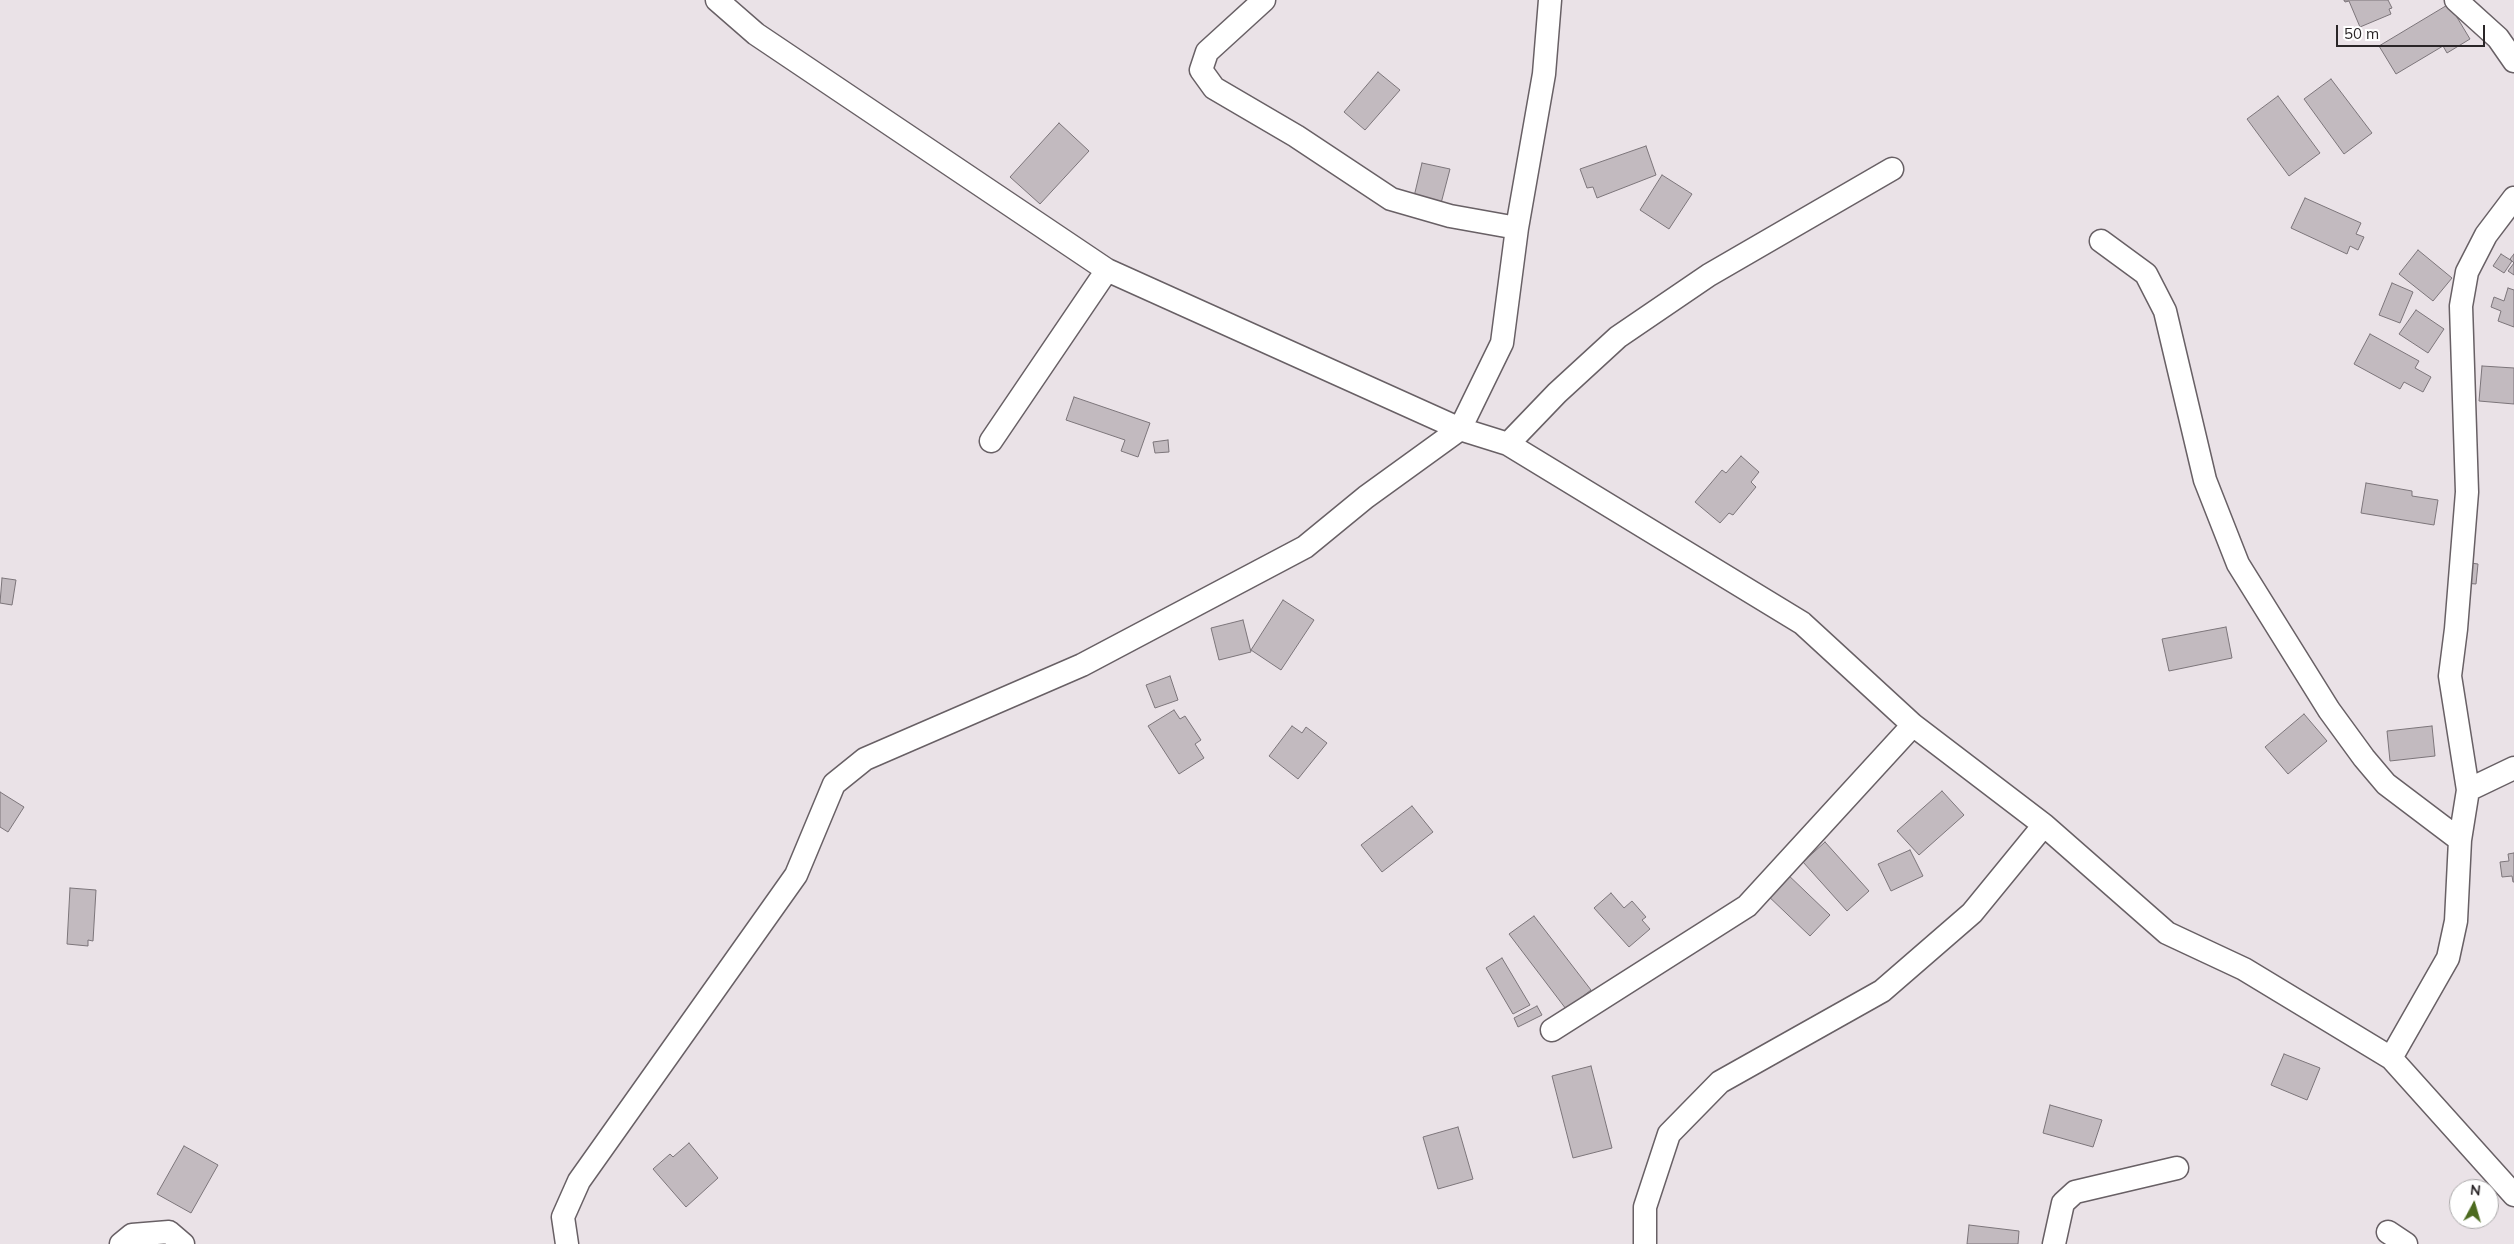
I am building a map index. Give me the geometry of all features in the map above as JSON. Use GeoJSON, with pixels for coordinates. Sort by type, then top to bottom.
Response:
{"type":"FeatureCollection","features":[{"type":"Feature","properties":{"kind":"street"},"geometry":{"type":"LineString","coordinates":[[718,0],[756,34],[1107,270],[1460,429],[1508,444],[1802,623],[1913,725],[2044,826],[2167,933],[2244,969],[2391,1058],[2514,1195]]}},
{"type":"Feature","properties":{"kind":"street"},"geometry":{"type":"LineString","coordinates":[[1264,0],[1207,52],[1201,70],[1214,88],[1296,136],[1391,199],[1450,216],[1518,228]]}},
{"type":"Feature","properties":{"kind":"street"},"geometry":{"type":"LineString","coordinates":[[567,1244],[563,1216],[579,1181],[796,875],[834,784],[865,759],[1082,665],[1305,547],[1366,497],[1460,429],[1502,344],[1518,228],[1544,74],[1550,0]]}},
{"type":"Feature","properties":{"kind":"street"},"geometry":{"type":"LineString","coordinates":[[2456,0],[2498,38],[2514,61]]}},
{"type":"Feature","properties":{"kind":"street"},"geometry":{"type":"LineString","coordinates":[[1508,444],[1556,393],[1618,337],[1709,275],[1892,169]]}},
{"type":"Feature","properties":{"kind":"street"},"geometry":{"type":"LineString","coordinates":[[2391,1058],[2448,958],[2456,921],[2460,840],[2468,790],[2450,676],[2456,629],[2467,492],[2461,306],[2467,272],[2486,235],[2514,198]]}},
{"type":"Feature","properties":{"kind":"street"},"geometry":{"type":"LineString","coordinates":[[2101,240],[2146,274],[2165,311],[2205,480],[2243,572],[2329,710],[2386,784],[2460,840]]}},
{"type":"Feature","properties":{"kind":"street"},"geometry":{"type":"LineString","coordinates":[[991,441],[1107,270]]}},
{"type":"Feature","properties":{"kind":"street"},"geometry":{"type":"LineString","coordinates":[[1552,1030],[1747,906],[1913,725]]}},
{"type":"Feature","properties":{"kind":"street"},"geometry":{"type":"LineString","coordinates":[[2468,790],[2514,768]]}},
{"type":"Feature","properties":{"kind":"street"},"geometry":{"type":"LineString","coordinates":[[1645,1244],[1645,1207],[1669,1134],[1720,1082],[1882,991],[1972,914],[2044,826]]}},
{"type":"Feature","properties":{"kind":"street"},"geometry":{"type":"LineString","coordinates":[[2054,1244],[2063,1203],[2075,1192],[2177,1168]]}},
{"type":"Feature","properties":{"kind":"street"},"geometry":{"type":"LineString","coordinates":[[121,1244],[132,1235],[169,1232],[184,1244]]}},
{"type":"Feature","properties":{"kind":"building"},"geometry":{"type":"Polygon","coordinates":[[[2344,0],[2388,0],[2392,8],[2389,9],[2391,14],[2360,27],[2349,1],[2345,2],[2344,0]]]}},
{"type":"Feature","properties":{"kind":"building"},"geometry":{"type":"Polygon","coordinates":[[[2449,4],[2470,39],[2447,53],[2443,46],[2396,74],[2379,46],[2449,4]]]}},
{"type":"Feature","properties":{"kind":"building"},"geometry":{"type":"Polygon","coordinates":[[[1378,72],[1400,90],[1365,130],[1344,112],[1378,72]]]}},
{"type":"Feature","properties":{"kind":"building"},"geometry":{"type":"Polygon","coordinates":[[[2331,79],[2372,133],[2344,154],[2304,99],[2331,79]]]}},
{"type":"Feature","properties":{"kind":"building"},"geometry":{"type":"Polygon","coordinates":[[[2278,96],[2320,153],[2289,176],[2247,119],[2278,96]]]}},
{"type":"Feature","properties":{"kind":"building"},"geometry":{"type":"Polygon","coordinates":[[[1059,123],[1089,151],[1040,204],[1010,177],[1059,123]]]}},
{"type":"Feature","properties":{"kind":"building"},"geometry":{"type":"Polygon","coordinates":[[[1646,146],[1656,175],[1597,198],[1593,187],[1587,188],[1580,169],[1646,146]]]}},
{"type":"Feature","properties":{"kind":"building"},"geometry":{"type":"Polygon","coordinates":[[[1422,163],[1450,169],[1439,211],[1412,205],[1422,163]]]}},
{"type":"Feature","properties":{"kind":"building"},"geometry":{"type":"Polygon","coordinates":[[[1662,175],[1692,194],[1669,229],[1640,210],[1662,175]]]}},
{"type":"Feature","properties":{"kind":"building"},"geometry":{"type":"Polygon","coordinates":[[[2305,198],[2361,223],[2356,234],[2364,237],[2358,250],[2350,246],[2347,254],[2291,228],[2305,198]]]}},
{"type":"Feature","properties":{"kind":"building"},"geometry":{"type":"Polygon","coordinates":[[[2418,250],[2452,278],[2433,301],[2399,274],[2418,250]]]}},
{"type":"Feature","properties":{"kind":"building"},"geometry":{"type":"Polygon","coordinates":[[[2501,254],[2512,261],[2504,273],[2493,266],[2501,254]]]}},
{"type":"Feature","properties":{"kind":"building"},"geometry":{"type":"Polygon","coordinates":[[[2514,254],[2514,263],[2510,259],[2514,254]]]}},
{"type":"Feature","properties":{"kind":"building"},"geometry":{"type":"Polygon","coordinates":[[[2514,263],[2514,275],[2508,271],[2514,263]]]}},
{"type":"Feature","properties":{"kind":"building"},"geometry":{"type":"Polygon","coordinates":[[[2392,283],[2413,292],[2400,323],[2379,315],[2392,283]]]}},
{"type":"Feature","properties":{"kind":"building"},"geometry":{"type":"Polygon","coordinates":[[[2508,288],[2514,290],[2514,327],[2498,321],[2501,311],[2491,307],[2494,297],[2504,301],[2508,288]]]}},
{"type":"Feature","properties":{"kind":"building"},"geometry":{"type":"Polygon","coordinates":[[[2416,310],[2444,329],[2428,353],[2399,334],[2416,310]]]}},
{"type":"Feature","properties":{"kind":"building"},"geometry":{"type":"Polygon","coordinates":[[[2370,334],[2419,361],[2415,368],[2431,377],[2423,392],[2404,382],[2400,389],[2354,364],[2370,334]]]}},
{"type":"Feature","properties":{"kind":"building"},"geometry":{"type":"Polygon","coordinates":[[[2482,366],[2514,368],[2514,404],[2479,401],[2482,366]]]}},
{"type":"Feature","properties":{"kind":"building"},"geometry":{"type":"Polygon","coordinates":[[[1074,397],[1150,423],[1138,457],[1121,451],[1125,440],[1066,420],[1074,397]]]}},
{"type":"Feature","properties":{"kind":"building"},"geometry":{"type":"Polygon","coordinates":[[[1168,440],[1169,452],[1155,453],[1153,442],[1168,440]]]}},
{"type":"Feature","properties":{"kind":"building"},"geometry":{"type":"Polygon","coordinates":[[[1741,456],[1759,472],[1751,482],[1756,487],[1733,515],[1729,513],[1720,523],[1695,502],[1722,470],[1726,473],[1741,456]]]}},
{"type":"Feature","properties":{"kind":"building"},"geometry":{"type":"Polygon","coordinates":[[[2366,483],[2412,491],[2412,496],[2438,500],[2434,525],[2361,513],[2366,483]]]}},
{"type":"Feature","properties":{"kind":"building"},"geometry":{"type":"Polygon","coordinates":[[[2456,561],[2478,564],[2476,584],[2453,582],[2456,561]]]}},
{"type":"Feature","properties":{"kind":"building"},"geometry":{"type":"Polygon","coordinates":[[[2,578],[16,580],[12,605],[0,603],[2,578]]]}},
{"type":"Feature","properties":{"kind":"building"},"geometry":{"type":"Polygon","coordinates":[[[1283,600],[1314,620],[1281,670],[1251,650],[1283,600]]]}},
{"type":"Feature","properties":{"kind":"building"},"geometry":{"type":"Polygon","coordinates":[[[1243,620],[1251,652],[1219,660],[1211,628],[1243,620]]]}},
{"type":"Feature","properties":{"kind":"building"},"geometry":{"type":"Polygon","coordinates":[[[2226,627],[2232,658],[2169,671],[2162,639],[2226,627]]]}},
{"type":"Feature","properties":{"kind":"building"},"geometry":{"type":"Polygon","coordinates":[[[1170,676],[1178,700],[1155,708],[1146,685],[1170,676]]]}},
{"type":"Feature","properties":{"kind":"building"},"geometry":{"type":"Polygon","coordinates":[[[1174,710],[1180,719],[1185,716],[1201,740],[1195,744],[1204,758],[1179,774],[1148,726],[1174,710]]]}},
{"type":"Feature","properties":{"kind":"building"},"geometry":{"type":"Polygon","coordinates":[[[2304,714],[2327,741],[2288,774],[2265,747],[2304,714]]]}},
{"type":"Feature","properties":{"kind":"building"},"geometry":{"type":"Polygon","coordinates":[[[1292,726],[1302,733],[1306,727],[1327,743],[1298,779],[1269,756],[1292,726]]]}},
{"type":"Feature","properties":{"kind":"building"},"geometry":{"type":"Polygon","coordinates":[[[2432,726],[2435,756],[2390,761],[2387,731],[2432,726]]]}},
{"type":"Feature","properties":{"kind":"building"},"geometry":{"type":"Polygon","coordinates":[[[1942,791],[1964,815],[1919,855],[1897,831],[1942,791]]]}},
{"type":"Feature","properties":{"kind":"building"},"geometry":{"type":"Polygon","coordinates":[[[0,792],[24,807],[8,832],[0,827],[0,792]]]}},
{"type":"Feature","properties":{"kind":"building"},"geometry":{"type":"Polygon","coordinates":[[[1412,806],[1433,832],[1382,872],[1361,845],[1412,806]]]}},
{"type":"Feature","properties":{"kind":"building"},"geometry":{"type":"Polygon","coordinates":[[[1825,842],[1869,891],[1847,911],[1803,862],[1825,842]]]}},
{"type":"Feature","properties":{"kind":"building"},"geometry":{"type":"Polygon","coordinates":[[[1910,850],[1923,876],[1891,891],[1878,864],[1910,850]]]}},
{"type":"Feature","properties":{"kind":"building"},"geometry":{"type":"Polygon","coordinates":[[[2514,853],[2513,882],[2512,876],[2502,877],[2500,862],[2509,861],[2508,854],[2514,853]]]}},
{"type":"Feature","properties":{"kind":"building"},"geometry":{"type":"Polygon","coordinates":[[[1784,871],[1830,915],[1810,936],[1764,892],[1784,871]]]}},
{"type":"Feature","properties":{"kind":"building"},"geometry":{"type":"Polygon","coordinates":[[[70,888],[96,890],[93,941],[88,940],[88,946],[67,944],[70,888]]]}},
{"type":"Feature","properties":{"kind":"building"},"geometry":{"type":"Polygon","coordinates":[[[1611,893],[1624,908],[1632,901],[1646,917],[1642,920],[1650,929],[1629,947],[1594,908],[1611,893]]]}},
{"type":"Feature","properties":{"kind":"building"},"geometry":{"type":"Polygon","coordinates":[[[1534,916],[1591,990],[1566,1009],[1509,934],[1534,916]]]}},
{"type":"Feature","properties":{"kind":"building"},"geometry":{"type":"Polygon","coordinates":[[[1502,958],[1530,1005],[1513,1014],[1486,968],[1502,958]]]}},
{"type":"Feature","properties":{"kind":"building"},"geometry":{"type":"Polygon","coordinates":[[[1537,1006],[1542,1015],[1518,1027],[1514,1018],[1537,1006]]]}},
{"type":"Feature","properties":{"kind":"building"},"geometry":{"type":"Polygon","coordinates":[[[2284,1054],[2320,1068],[2307,1100],[2271,1085],[2284,1054]]]}},
{"type":"Feature","properties":{"kind":"building"},"geometry":{"type":"Polygon","coordinates":[[[1591,1066],[1612,1148],[1573,1158],[1552,1076],[1591,1066]]]}},
{"type":"Feature","properties":{"kind":"building"},"geometry":{"type":"Polygon","coordinates":[[[2050,1105],[2102,1120],[2093,1147],[2043,1133],[2050,1105]]]}},
{"type":"Feature","properties":{"kind":"building"},"geometry":{"type":"Polygon","coordinates":[[[1458,1127],[1473,1179],[1438,1189],[1423,1137],[1458,1127]]]}},
{"type":"Feature","properties":{"kind":"building"},"geometry":{"type":"Polygon","coordinates":[[[689,1143],[718,1178],[686,1207],[653,1169],[670,1154],[673,1157],[689,1143]]]}},
{"type":"Feature","properties":{"kind":"building"},"geometry":{"type":"Polygon","coordinates":[[[184,1146],[218,1165],[191,1213],[157,1194],[184,1146]]]}},
{"type":"Feature","properties":{"kind":"building"},"geometry":{"type":"Polygon","coordinates":[[[1969,1225],[2019,1231],[2018,1244],[1967,1244],[1969,1225]]]}}]}
